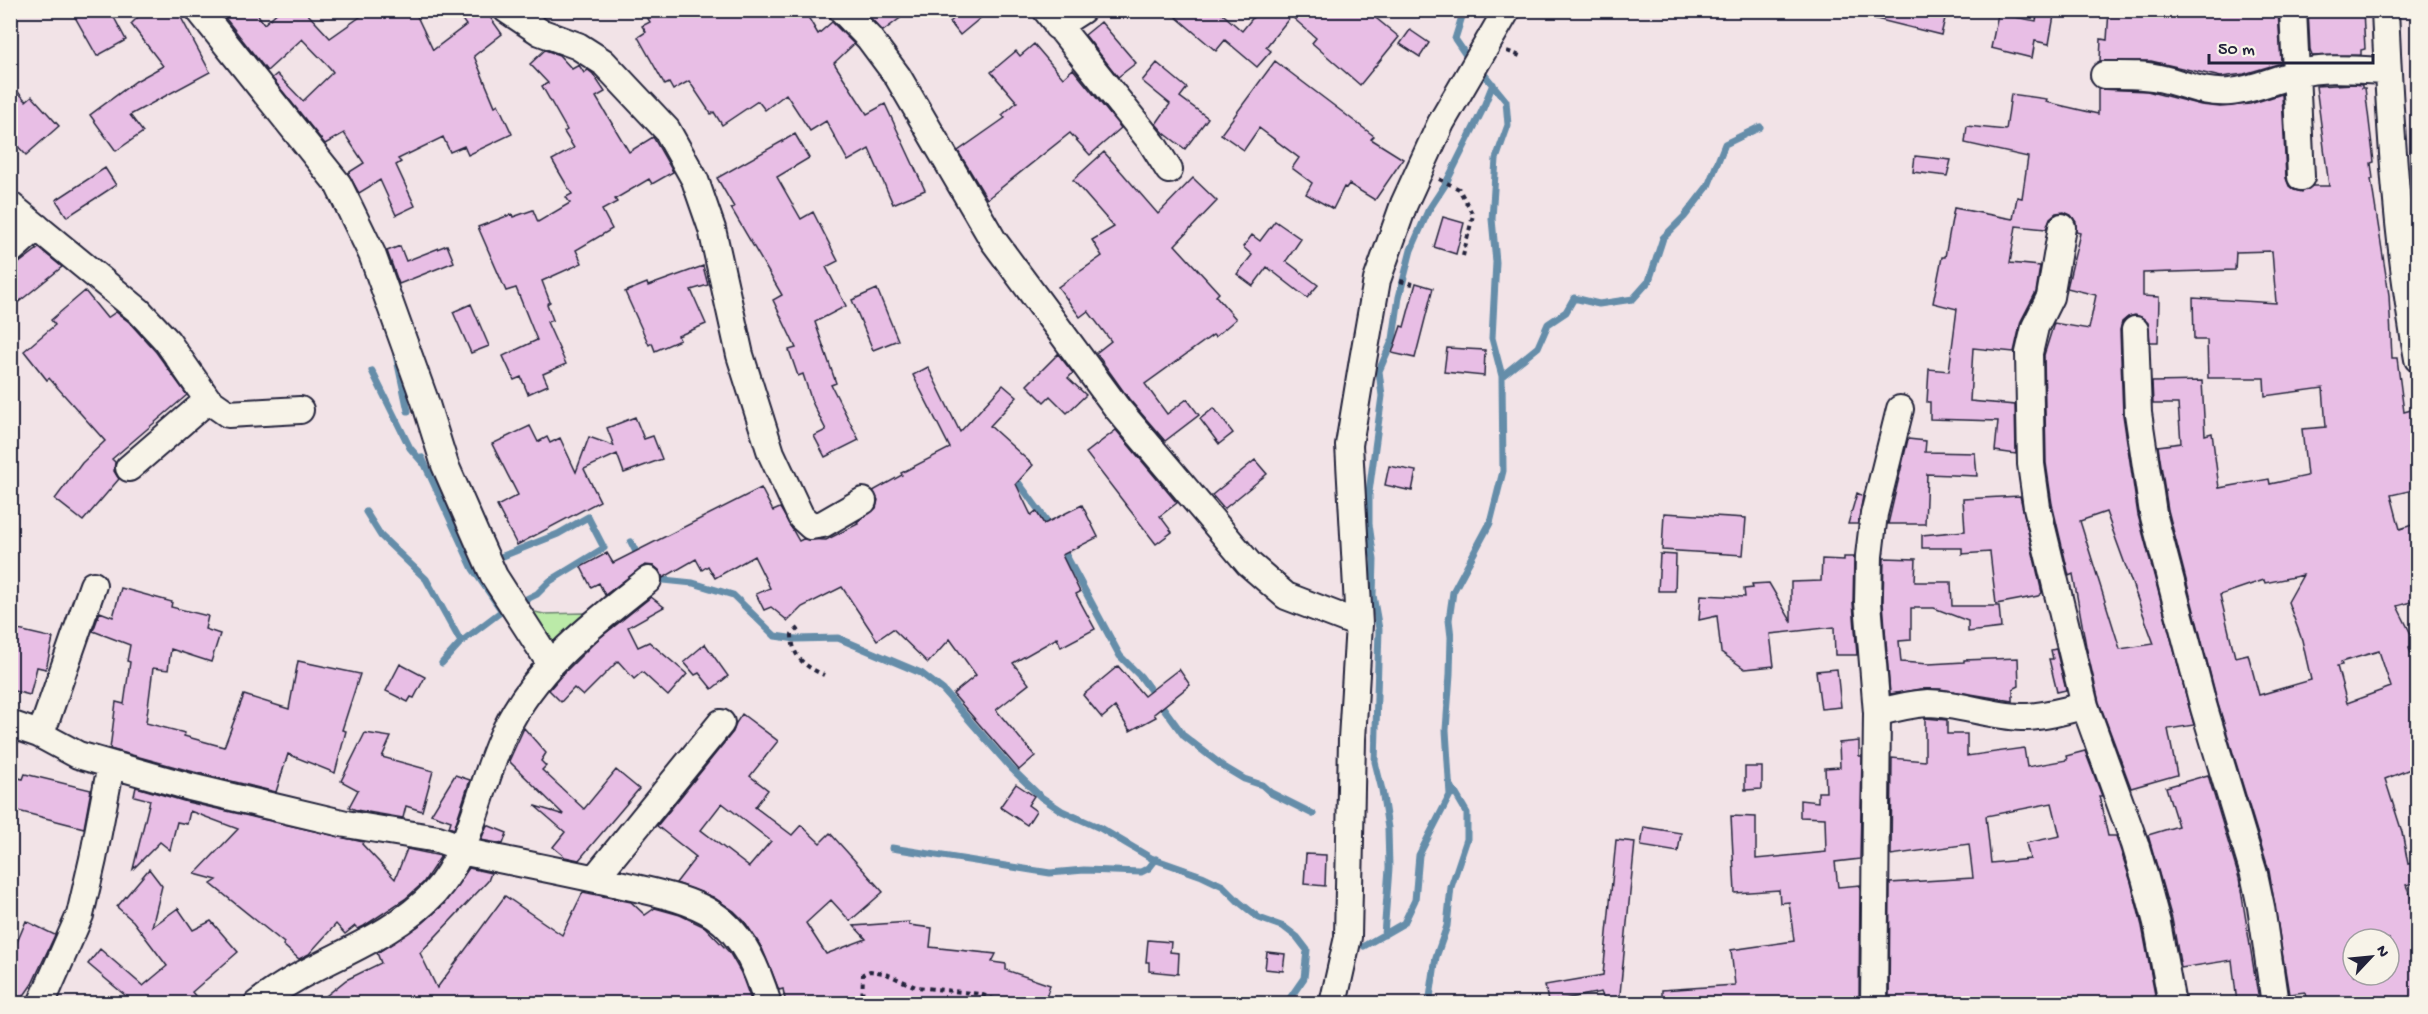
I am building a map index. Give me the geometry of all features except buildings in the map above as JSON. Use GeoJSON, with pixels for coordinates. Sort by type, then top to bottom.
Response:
{"type":"FeatureCollection","features":[{"type":"Feature","properties":{"kind":"street"},"geometry":{"type":"LineString","coordinates":[[199,10],[338,184],[372,254],[432,420],[445,465],[494,576],[550,663]]}},
{"type":"Feature","properties":{"kind":"street"},"geometry":{"type":"LineString","coordinates":[[507,10],[540,32],[578,46],[603,62],[667,130],[695,180],[712,229],[740,355],[771,453],[801,517],[811,526],[823,524],[863,501]]}},
{"type":"Feature","properties":{"kind":"street"},"geometry":{"type":"LineString","coordinates":[[842,10],[869,38],[898,76],[993,240],[1116,408],[1249,564],[1286,596],[1359,624]]}},
{"type":"Feature","properties":{"kind":"street"},"geometry":{"type":"LineString","coordinates":[[1082,10],[1052,18],[1146,136],[1169,170]]}},
{"type":"Feature","properties":{"kind":"street"},"geometry":{"type":"LineString","coordinates":[[1333,1004],[1348,937],[1352,739],[1359,624],[1350,445],[1377,280],[1404,204],[1441,123],[1507,10]]}},
{"type":"Feature","properties":{"kind":"street"},"geometry":{"type":"LineString","coordinates":[[2293,10],[2301,177]]}},
{"type":"Feature","properties":{"kind":"street"},"geometry":{"type":"LineString","coordinates":[[2385,10],[2388,71],[2409,312],[2418,359]]}},
{"type":"Feature","properties":{"kind":"street"},"geometry":{"type":"LineString","coordinates":[[2104,75],[2146,75],[2194,90],[2233,92],[2297,74],[2338,68],[2388,71]]}},
{"type":"Feature","properties":{"kind":"street"},"geometry":{"type":"LineString","coordinates":[[10,205],[140,311],[167,341],[208,400],[228,414],[300,411]]}},
{"type":"Feature","properties":{"kind":"street"},"geometry":{"type":"LineString","coordinates":[[10,251],[37,227]]}},
{"type":"Feature","properties":{"kind":"street"},"geometry":{"type":"LineString","coordinates":[[2062,227],[2050,297],[2035,327],[2029,353],[2031,464],[2037,507],[2046,554],[2085,706],[2145,878],[2157,923],[2172,1004]]}},
{"type":"Feature","properties":{"kind":"street"},"geometry":{"type":"LineString","coordinates":[[2134,330],[2139,422],[2153,513],[2204,708],[2254,874],[2275,1004]]}},
{"type":"Feature","properties":{"kind":"street"},"geometry":{"type":"LineString","coordinates":[[129,468],[208,400]]}},
{"type":"Feature","properties":{"kind":"street"},"geometry":{"type":"LineString","coordinates":[[1874,1004],[1877,712],[1868,602],[1869,556],[1874,514],[1900,410]]}},
{"type":"Feature","properties":{"kind":"street"},"geometry":{"type":"LineString","coordinates":[[257,1004],[300,977],[393,927],[435,892],[461,851],[504,732],[521,702],[550,663],[590,626],[648,580]]}},
{"type":"Feature","properties":{"kind":"street"},"geometry":{"type":"LineString","coordinates":[[39,734],[46,720],[93,585]]}},
{"type":"Feature","properties":{"kind":"street"},"geometry":{"type":"LineString","coordinates":[[1877,712],[1930,703],[1998,716],[2022,717],[2085,706]]}},
{"type":"Feature","properties":{"kind":"street"},"geometry":{"type":"LineString","coordinates":[[595,878],[721,723]]}},
{"type":"Feature","properties":{"kind":"street"},"geometry":{"type":"LineString","coordinates":[[10,724],[39,734],[78,755],[190,787],[335,822],[438,839],[461,851],[671,896],[714,914],[733,930],[747,950],[768,1004]]}},
{"type":"Feature","properties":{"kind":"street"},"geometry":{"type":"LineString","coordinates":[[42,1004],[80,915],[111,765]]}},
{"type":"Feature","properties":{"kind":"path"},"geometry":{"type":"LineString","coordinates":[[1440,179],[1459,189],[1473,215],[1462,256]]}},
{"type":"Feature","properties":{"kind":"path"},"geometry":{"type":"LineString","coordinates":[[1407,282],[1413,284]]}},
{"type":"Feature","properties":{"kind":"path"},"geometry":{"type":"LineString","coordinates":[[799,628],[792,634],[792,646],[798,659],[824,675]]}},
{"type":"Feature","properties":{"kind":"path"},"geometry":{"type":"LineString","coordinates":[[862,1004],[863,974],[870,972],[884,973],[916,987],[980,994],[1007,1004]]}},
{"type":"Feature","properties":{"kind":"green space"},"geometry":{"type":"Polygon","coordinates":[[[526,610],[544,614],[584,613],[588,618],[551,650],[526,610]]]}},
{"type":"Feature","properties":{"kind":"waterway"},"geometry":{"type":"LineString","coordinates":[[1464,10],[1455,39],[1470,61]]}},
{"type":"Feature","properties":{"kind":"waterway"},"geometry":{"type":"LineString","coordinates":[[1364,946],[1404,923],[1415,900],[1419,855],[1450,795],[1446,730],[1450,674],[1449,620],[1453,592],[1490,523],[1503,471],[1502,376],[1492,338],[1496,262],[1492,219],[1496,159],[1508,125],[1506,101],[1479,68]]}},
{"type":"Feature","properties":{"kind":"waterway"},"geometry":{"type":"LineString","coordinates":[[1384,935],[1389,868],[1388,828],[1375,762],[1379,629],[1373,595],[1374,560],[1369,524],[1369,492],[1382,396],[1379,371],[1393,339],[1399,297],[1411,250],[1428,211],[1445,185],[1482,111],[1493,84]]}},
{"type":"Feature","properties":{"kind":"waterway"},"geometry":{"type":"LineString","coordinates":[[1502,376],[1538,347],[1548,324],[1566,312],[1574,298],[1599,304],[1633,299],[1649,281],[1663,238],[1684,217],[1708,186],[1725,144],[1760,127]]}},
{"type":"Feature","properties":{"kind":"waterway"},"geometry":{"type":"LineString","coordinates":[[396,355],[408,411]]}},
{"type":"Feature","properties":{"kind":"waterway"},"geometry":{"type":"LineString","coordinates":[[372,371],[410,448],[423,463]]}},
{"type":"Feature","properties":{"kind":"waterway"},"geometry":{"type":"LineString","coordinates":[[422,458],[473,569],[502,611]]}},
{"type":"Feature","properties":{"kind":"waterway"},"geometry":{"type":"LineString","coordinates":[[429,474],[443,483]]}},
{"type":"Feature","properties":{"kind":"waterway"},"geometry":{"type":"LineString","coordinates":[[1018,482],[1052,528]]}},
{"type":"Feature","properties":{"kind":"waterway"},"geometry":{"type":"LineString","coordinates":[[366,512],[381,536],[426,579],[461,642]]}},
{"type":"Feature","properties":{"kind":"waterway"},"geometry":{"type":"LineString","coordinates":[[491,558],[498,558],[558,534],[588,517],[604,548]]}},
{"type":"Feature","properties":{"kind":"waterway"},"geometry":{"type":"LineString","coordinates":[[631,542],[639,558]]}},
{"type":"Feature","properties":{"kind":"waterway"},"geometry":{"type":"LineString","coordinates":[[1061,546],[1120,656],[1141,677],[1184,736],[1224,767],[1244,779],[1262,785],[1271,793],[1313,814]]}},
{"type":"Feature","properties":{"kind":"waterway"},"geometry":{"type":"LineString","coordinates":[[442,663],[461,642],[502,611],[537,594],[550,581],[604,548]]}},
{"type":"Feature","properties":{"kind":"waterway"},"geometry":{"type":"LineString","coordinates":[[654,579],[693,583],[733,595],[775,636],[796,639],[838,638],[921,673],[943,690],[1011,768],[1041,797],[1062,811],[1100,828],[1151,858],[1223,886],[1259,918],[1284,927],[1297,937],[1307,950],[1304,978],[1286,1004]]}},
{"type":"Feature","properties":{"kind":"waterway"},"geometry":{"type":"LineString","coordinates":[[1429,1004],[1436,957],[1447,926],[1451,887],[1467,839],[1467,813],[1450,784]]}},
{"type":"Feature","properties":{"kind":"waterway"},"geometry":{"type":"LineString","coordinates":[[892,848],[1050,873],[1084,870],[1141,872],[1149,868],[1156,859]]}}]}
